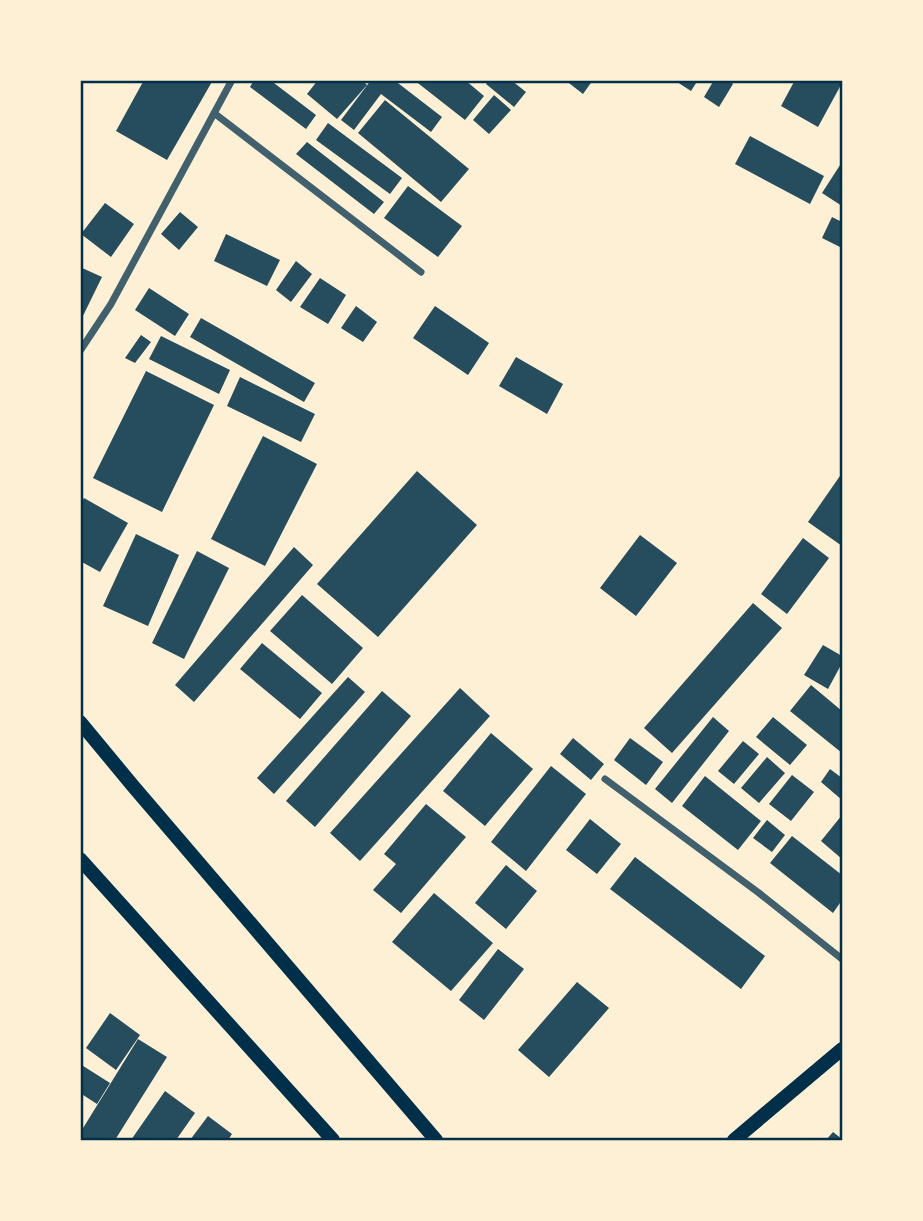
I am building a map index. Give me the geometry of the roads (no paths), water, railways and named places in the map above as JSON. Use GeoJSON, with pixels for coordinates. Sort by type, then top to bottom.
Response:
{"type":"FeatureCollection","features":[{"type":"Feature","properties":{"kind":"main road"},"geometry":{"type":"LineString","coordinates":[[80,722],[436,1140]]}},
{"type":"Feature","properties":{"kind":"main road"},"geometry":{"type":"LineString","coordinates":[[80,859],[332,1140]]}},
{"type":"Feature","properties":{"kind":"main road"},"geometry":{"type":"LineString","coordinates":[[734,1140],[842,1049]]}},
{"type":"Feature","properties":{"kind":"street"},"geometry":{"type":"LineString","coordinates":[[80,351],[111,304],[232,80]]}},
{"type":"Feature","properties":{"kind":"street"},"geometry":{"type":"LineString","coordinates":[[214,113],[421,272]]}},
{"type":"Feature","properties":{"kind":"street"},"geometry":{"type":"LineString","coordinates":[[605,779],[759,893],[842,959]]}}]}
